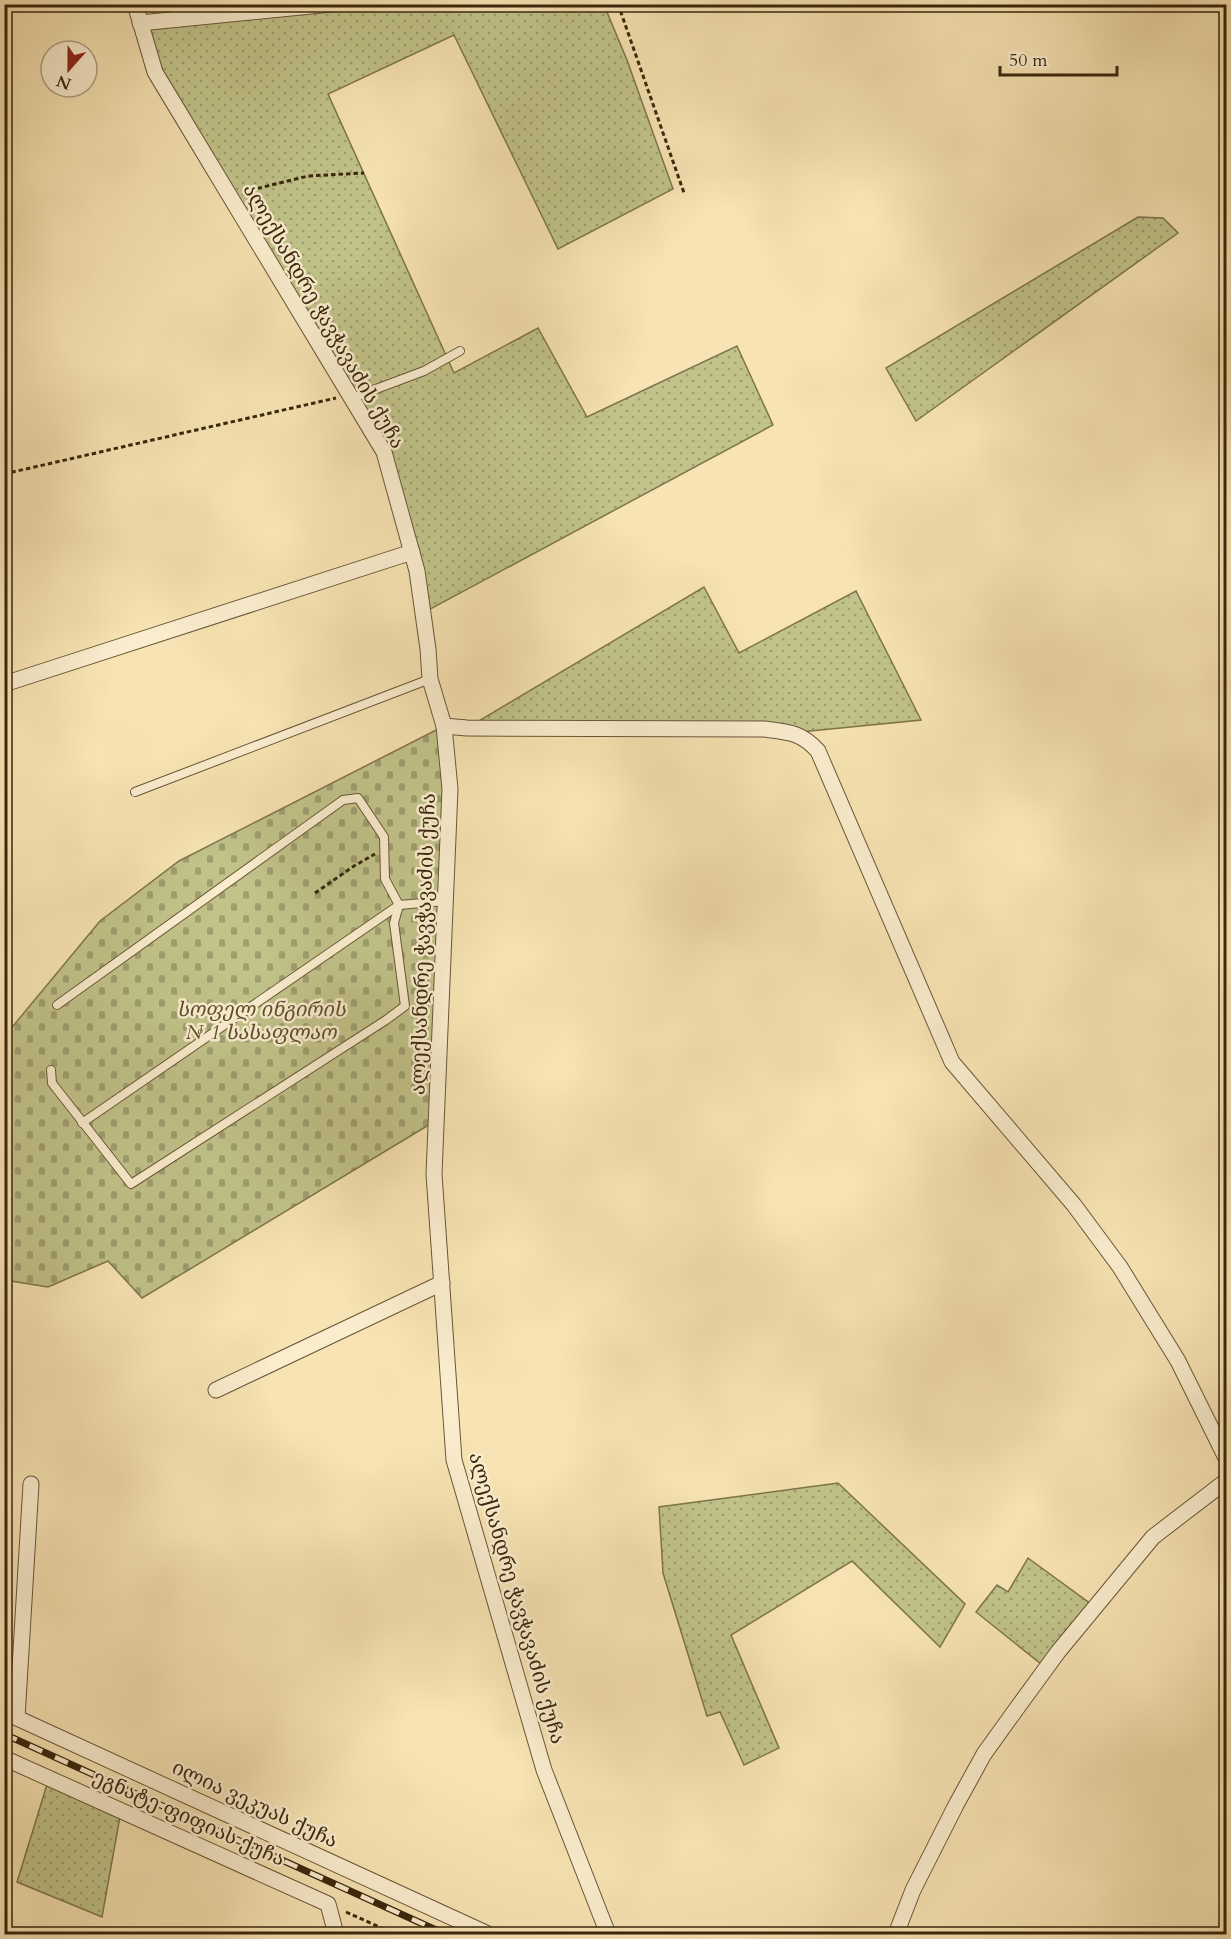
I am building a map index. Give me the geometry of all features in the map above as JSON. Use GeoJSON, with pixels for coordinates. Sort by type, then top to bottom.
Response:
{"type":"FeatureCollection","features":[{"type":"Feature","properties":{"kind":"street","name":"ალექსანდრე ჭავჭავაძის ქუჩა"},"geometry":{"type":"LineString","coordinates":[[135,4],[155,72],[384,452],[418,580],[430,679],[444,726],[450,789],[434,1174],[454,1460],[544,1770],[608,1935]]}},
{"type":"Feature","properties":{"kind":"street"},"geometry":{"type":"LineString","coordinates":[[140,23],[331,4]]}},
{"type":"Feature","properties":{"kind":"street"},"geometry":{"type":"LineString","coordinates":[[1223,4],[1227,9]]}},
{"type":"Feature","properties":{"kind":"street"},"geometry":{"type":"LineString","coordinates":[[4,684],[411,552]]}},
{"type":"Feature","properties":{"kind":"street"},"geometry":{"type":"LineString","coordinates":[[444,726],[764,729],[806,738],[818,751],[952,1062],[1074,1205],[1120,1267],[1178,1361],[1227,1458]]}},
{"type":"Feature","properties":{"kind":"street"},"geometry":{"type":"LineString","coordinates":[[216,1390],[442,1283]]}},
{"type":"Feature","properties":{"kind":"street"},"geometry":{"type":"LineString","coordinates":[[896,1935],[913,1890],[927,1862],[978,1764],[996,1737],[1058,1652],[1153,1537],[1227,1481]]}},
{"type":"Feature","properties":{"kind":"street"},"geometry":{"type":"LineString","coordinates":[[11,1715],[31,1484]]}},
{"type":"Feature","properties":{"kind":"street","name":"ილია ვეკუას ქუჩა"},"geometry":{"type":"LineString","coordinates":[[11,1715],[488,1935]]}},
{"type":"Feature","properties":{"kind":"street","name":"ეგნატე ფიფიას ქუჩა"},"geometry":{"type":"LineString","coordinates":[[4,1758],[328,1904]]}},
{"type":"Feature","properties":{"kind":"street"},"geometry":{"type":"LineString","coordinates":[[328,1904],[336,1935]]}},
{"type":"Feature","properties":{"kind":"lane"},"geometry":{"type":"LineString","coordinates":[[351,396],[424,371],[460,351]]}},
{"type":"Feature","properties":{"kind":"lane"},"geometry":{"type":"LineString","coordinates":[[135,792],[430,679]]}},
{"type":"Feature","properties":{"kind":"lane"},"geometry":{"type":"LineString","coordinates":[[51,1070],[52,1083],[131,1184],[386,1020],[405,1006],[394,923],[399,905],[385,879],[384,837],[358,798],[344,800],[57,1005]]}},
{"type":"Feature","properties":{"kind":"lane"},"geometry":{"type":"LineString","coordinates":[[82,1123],[399,905],[446,901]]}},
{"type":"Feature","properties":{"kind":"path"},"geometry":{"type":"LineString","coordinates":[[618,4],[684,193]]}},
{"type":"Feature","properties":{"kind":"path"},"geometry":{"type":"LineString","coordinates":[[230,196],[308,176],[364,173]]}},
{"type":"Feature","properties":{"kind":"path"},"geometry":{"type":"LineString","coordinates":[[4,474],[351,396]]}},
{"type":"Feature","properties":{"kind":"path"},"geometry":{"type":"LineString","coordinates":[[315,893],[384,848]]}},
{"type":"Feature","properties":{"kind":"path"},"geometry":{"type":"LineString","coordinates":[[328,1904],[395,1935]]}},
{"type":"Feature","properties":{"kind":"green space"},"geometry":{"type":"Polygon","coordinates":[[[331,4],[604,5],[627,60],[673,189],[558,249],[454,35],[328,94],[454,373],[538,328],[587,417],[737,346],[773,425],[423,613],[384,452],[155,72],[140,23],[331,4]]]}},
{"type":"Feature","properties":{"kind":"green space"},"geometry":{"type":"Polygon","coordinates":[[[1138,217],[1163,218],[1178,233],[916,421],[886,368],[1138,217]]]}},
{"type":"Feature","properties":{"kind":"green space"},"geometry":{"type":"Polygon","coordinates":[[[704,587],[739,653],[856,591],[921,720],[790,733],[467,728],[704,587]]]}},
{"type":"Feature","properties":{"kind":"green space","name":"სოფელ ინგირის №1 სასაფლაო"},"geometry":{"type":"Polygon","coordinates":[[[444,726],[437,1120],[142,1298],[108,1261],[48,1287],[5,1280],[4,1037],[100,921],[179,861],[444,726]]]}},
{"type":"Feature","properties":{"kind":"green space"},"geometry":{"type":"Polygon","coordinates":[[[838,1483],[965,1604],[940,1647],[852,1561],[731,1635],[779,1748],[744,1765],[720,1712],[707,1716],[663,1573],[659,1507],[838,1483]]]}},
{"type":"Feature","properties":{"kind":"green space"},"geometry":{"type":"Polygon","coordinates":[[[1028,1558],[1095,1607],[1046,1668],[976,1612],[997,1585],[1008,1592],[1028,1558]]]}},
{"type":"Feature","properties":{"kind":"green space"},"geometry":{"type":"Polygon","coordinates":[[[49,1778],[121,1811],[102,1917],[17,1882],[49,1778]]]}},
{"type":"Feature","properties":{"kind":"railway"},"geometry":{"type":"LineString","coordinates":[[4,1734],[445,1934]]}}]}
